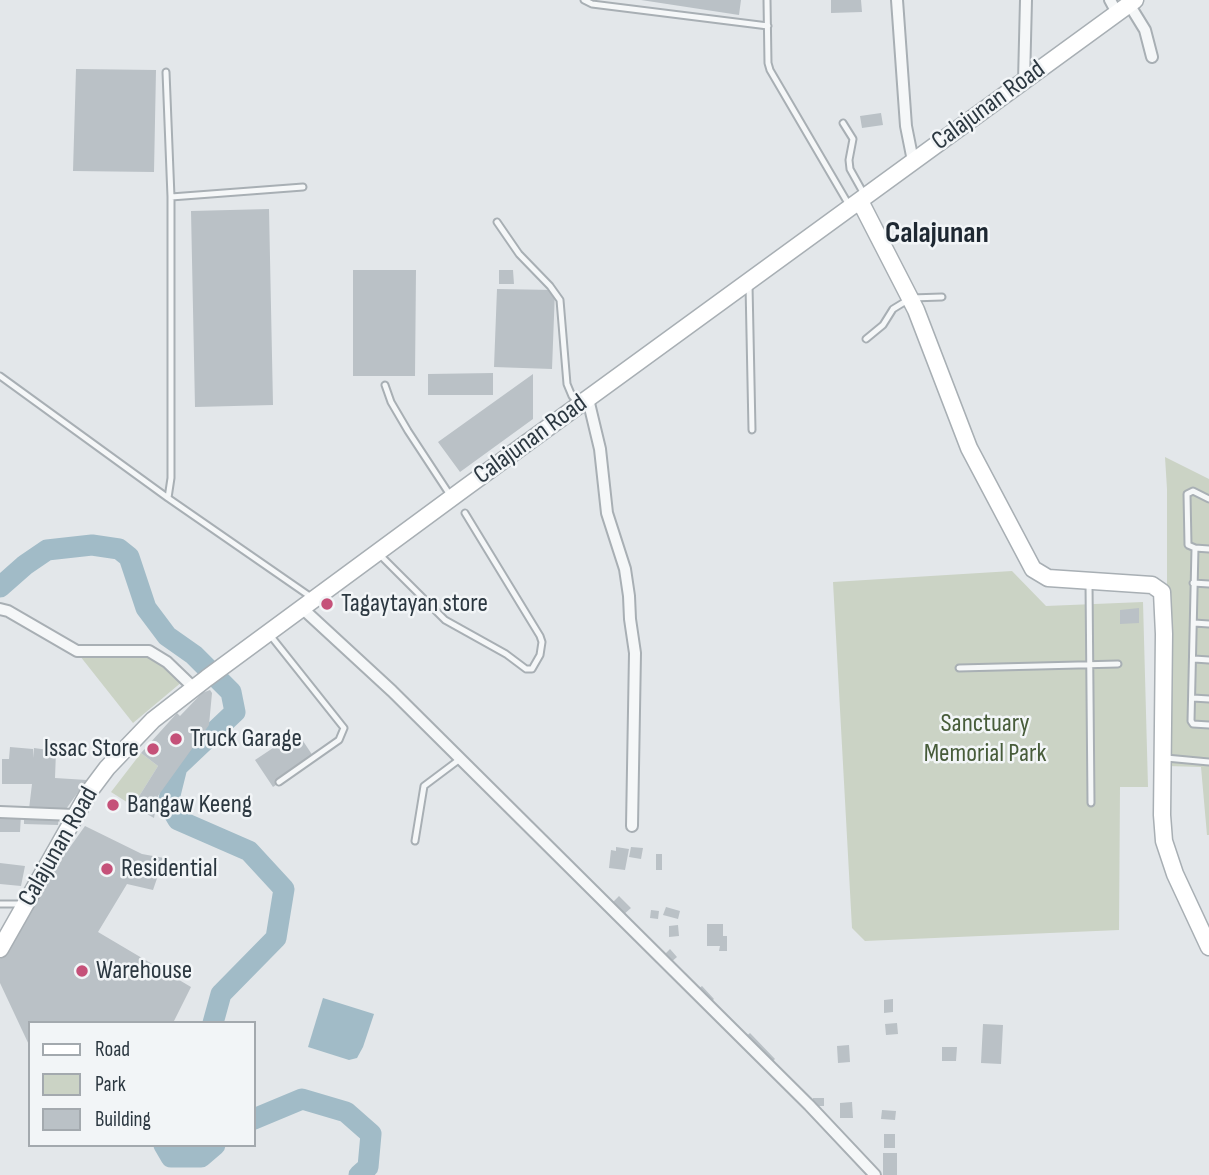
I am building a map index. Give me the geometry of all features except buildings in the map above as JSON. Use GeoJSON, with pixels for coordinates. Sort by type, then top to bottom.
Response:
{"type":"FeatureCollection","features":[{"type":"Feature","properties":{"kind":"main road","name":"Calajunan Road"},"geometry":{"type":"LineString","coordinates":[[0,949],[74,815],[107,768],[153,720],[451,498],[1024,81],[1123,4]]}},
{"type":"Feature","properties":{"kind":"main road"},"geometry":{"type":"LineString","coordinates":[[859,202],[911,298],[969,448],[1033,569],[1048,578],[1152,585],[1162,592],[1164,841],[1175,874],[1209,947]]}},
{"type":"Feature","properties":{"kind":"street"},"geometry":{"type":"LineString","coordinates":[[897,0],[906,126],[913,162]]}},
{"type":"Feature","properties":{"kind":"street"},"geometry":{"type":"LineString","coordinates":[[1024,81],[1026,0]]}},
{"type":"Feature","properties":{"kind":"street"},"geometry":{"type":"LineString","coordinates":[[1123,4],[1145,30],[1152,57]]}},
{"type":"Feature","properties":{"kind":"street"},"geometry":{"type":"LineString","coordinates":[[584,402],[600,449],[607,513],[625,569],[629,596],[629,619],[635,653],[632,826]]}},
{"type":"Feature","properties":{"kind":"street"},"geometry":{"type":"LineString","coordinates":[[308,604],[875,1175]]}},
{"type":"Feature","properties":{"kind":"street"},"geometry":{"type":"LineString","coordinates":[[0,609],[77,651],[149,651],[201,683]]}},
{"type":"Feature","properties":{"kind":"street"},"geometry":{"type":"LineString","coordinates":[[0,812],[74,815]]}},
{"type":"Feature","properties":{"kind":"lane"},"geometry":{"type":"LineString","coordinates":[[584,0],[592,4],[768,26]]}},
{"type":"Feature","properties":{"kind":"lane"},"geometry":{"type":"LineString","coordinates":[[767,0],[770,69],[859,202]]}},
{"type":"Feature","properties":{"kind":"lane"},"geometry":{"type":"LineString","coordinates":[[166,72],[171,197],[171,478],[168,498]]}},
{"type":"Feature","properties":{"kind":"lane"},"geometry":{"type":"LineString","coordinates":[[843,123],[853,139],[849,160],[859,202]]}},
{"type":"Feature","properties":{"kind":"lane"},"geometry":{"type":"LineString","coordinates":[[171,197],[303,187]]}},
{"type":"Feature","properties":{"kind":"lane"},"geometry":{"type":"LineString","coordinates":[[496,222],[519,254],[560,300],[567,384],[572,397],[584,402]]}},
{"type":"Feature","properties":{"kind":"lane"},"geometry":{"type":"LineString","coordinates":[[749,282],[752,430]]}},
{"type":"Feature","properties":{"kind":"lane"},"geometry":{"type":"LineString","coordinates":[[866,339],[883,325],[893,309],[911,298],[942,297]]}},
{"type":"Feature","properties":{"kind":"lane"},"geometry":{"type":"LineString","coordinates":[[0,376],[308,604]]}},
{"type":"Feature","properties":{"kind":"lane"},"geometry":{"type":"LineString","coordinates":[[386,385],[391,402],[451,498]]}},
{"type":"Feature","properties":{"kind":"lane"},"geometry":{"type":"LineString","coordinates":[[1209,499],[1193,492],[1187,494],[1188,545],[1209,549]]}},
{"type":"Feature","properties":{"kind":"lane"},"geometry":{"type":"LineString","coordinates":[[377,553],[445,620],[499,650],[526,669],[532,669],[540,655],[540,636],[466,513]]}},
{"type":"Feature","properties":{"kind":"lane"},"geometry":{"type":"LineString","coordinates":[[1195,548],[1192,723],[1209,724]]}},
{"type":"Feature","properties":{"kind":"lane"},"geometry":{"type":"LineString","coordinates":[[1088,580],[1091,803]]}},
{"type":"Feature","properties":{"kind":"lane"},"geometry":{"type":"LineString","coordinates":[[1193,583],[1209,584]]}},
{"type":"Feature","properties":{"kind":"lane"},"geometry":{"type":"LineString","coordinates":[[1194,623],[1209,624]]}},
{"type":"Feature","properties":{"kind":"lane"},"geometry":{"type":"LineString","coordinates":[[268,633],[344,728],[339,740],[279,782]]}},
{"type":"Feature","properties":{"kind":"lane"},"geometry":{"type":"LineString","coordinates":[[1194,659],[1209,660]]}},
{"type":"Feature","properties":{"kind":"lane"},"geometry":{"type":"LineString","coordinates":[[959,668],[1118,664]]}},
{"type":"Feature","properties":{"kind":"lane"},"geometry":{"type":"LineString","coordinates":[[1192,698],[1209,699]]}},
{"type":"Feature","properties":{"kind":"lane"},"geometry":{"type":"LineString","coordinates":[[1163,758],[1209,762]]}},
{"type":"Feature","properties":{"kind":"lane"},"geometry":{"type":"LineString","coordinates":[[415,841],[424,786],[460,759]]}},
{"type":"Feature","properties":{"kind":"lane"},"geometry":{"type":"LineString","coordinates":[[0,904],[26,905]]}},
{"type":"Feature","properties":{"kind":"green space"},"geometry":{"type":"Polygon","coordinates":[[[1165,457],[1209,479],[1209,835],[1201,767],[1167,766],[1165,457]]]}},
{"type":"Feature","properties":{"kind":"green space","name":"Sanctuary Memorial Park"},"geometry":{"type":"Polygon","coordinates":[[[1012,571],[1046,606],[1143,602],[1148,787],[1120,787],[1119,930],[865,941],[852,928],[833,582],[1012,571]]]}},
{"type":"Feature","properties":{"kind":"green space"},"geometry":{"type":"Polygon","coordinates":[[[148,653],[183,681],[133,723],[80,656],[148,653]]]}},
{"type":"Feature","properties":{"kind":"green space"},"geometry":{"type":"Polygon","coordinates":[[[141,753],[158,766],[133,806],[111,792],[141,753]]]}},
{"type":"Feature","properties":{"kind":"water"},"geometry":{"type":"Polygon","coordinates":[[[323,998],[374,1014],[357,1058],[349,1060],[308,1047],[323,998]]]}},
{"type":"Feature","properties":{"kind":"waterway"},"geometry":{"type":"LineString","coordinates":[[0,587],[47,550],[92,545],[119,549],[129,557],[146,608],[167,636],[194,655],[231,692],[235,712],[177,767],[168,803],[178,820],[249,851],[284,889],[276,938],[221,994],[214,1021]]}},
{"type":"Feature","properties":{"kind":"waterway"},"geometry":{"type":"LineString","coordinates":[[256,1118],[302,1099],[346,1112],[371,1134],[368,1167],[359,1175]]}},
{"type":"Feature","properties":{"kind":"waterway"},"geometry":{"type":"LineString","coordinates":[[165,1147],[171,1157],[201,1157],[213,1147]]}},
{"type":"Feature","properties":{"kind":"place","name":"Tagaytayan store"},"geometry":{"type":"Point","coordinates":[327,604]}},
{"type":"Feature","properties":{"kind":"place","name":"Truck Garage"},"geometry":{"type":"Point","coordinates":[176,739]}},
{"type":"Feature","properties":{"kind":"place","name":"Issac Store"},"geometry":{"type":"Point","coordinates":[153,749]}},
{"type":"Feature","properties":{"kind":"place","name":"Bangaw Keeng"},"geometry":{"type":"Point","coordinates":[113,805]}},
{"type":"Feature","properties":{"kind":"place","name":"Residential"},"geometry":{"type":"Point","coordinates":[107,869]}},
{"type":"Feature","properties":{"kind":"place","name":"Warehouse"},"geometry":{"type":"Point","coordinates":[82,971]}},
{"type":"Feature","properties":{"kind":"district","name":"Calajunan"},"geometry":{"type":"Point","coordinates":[937,234]}}]}
